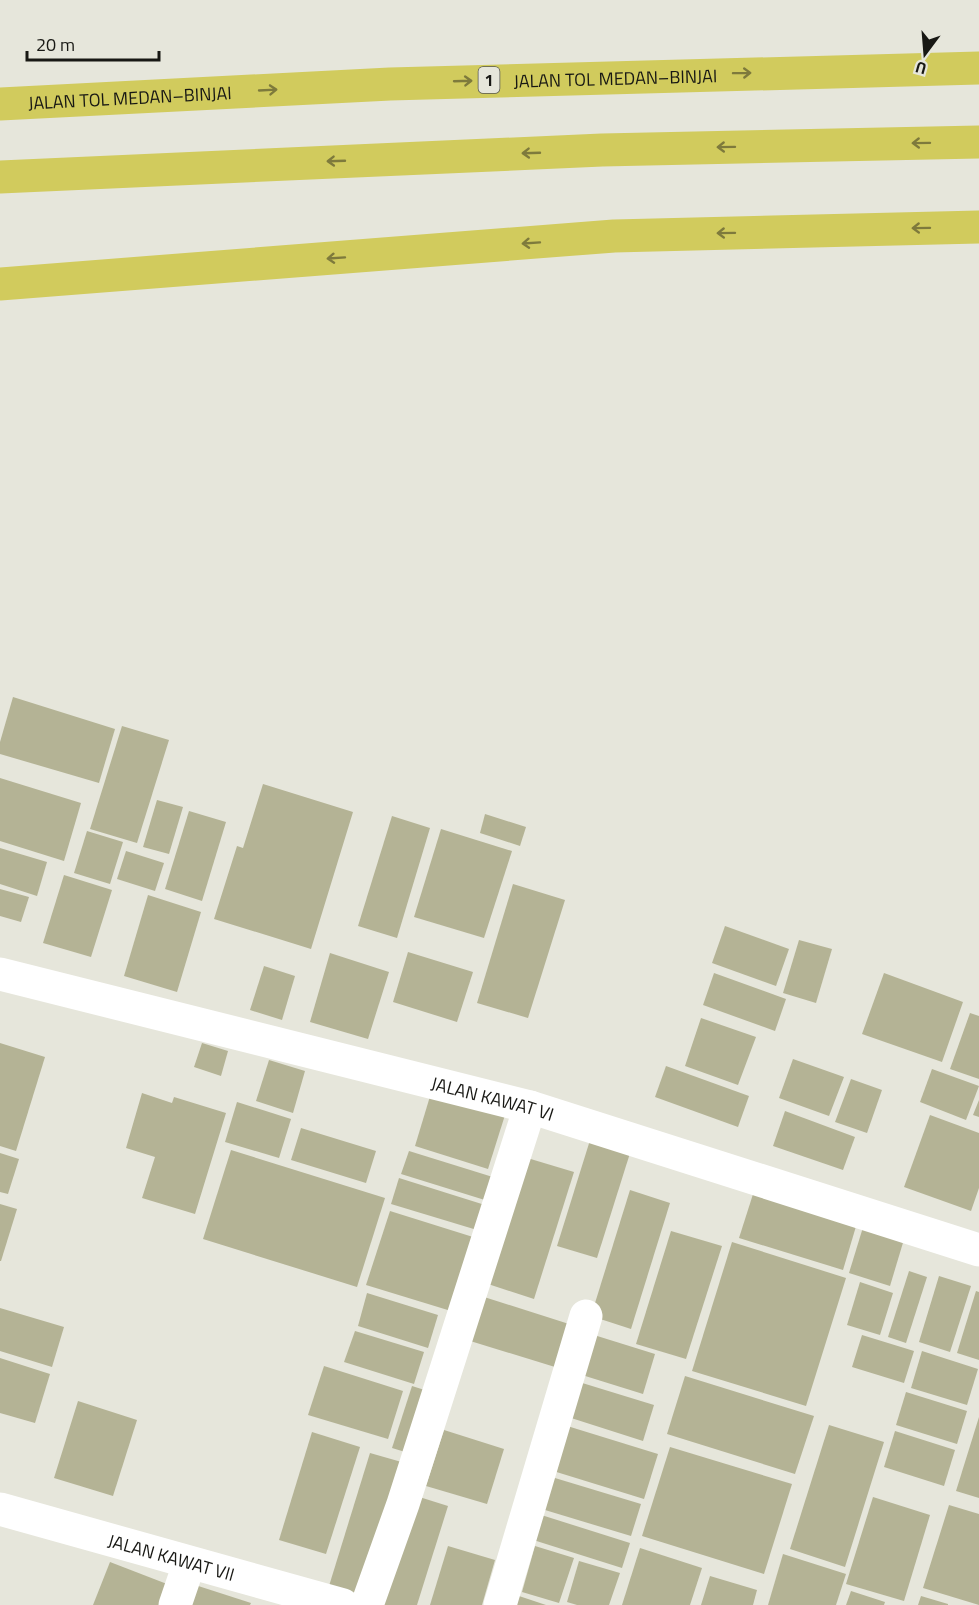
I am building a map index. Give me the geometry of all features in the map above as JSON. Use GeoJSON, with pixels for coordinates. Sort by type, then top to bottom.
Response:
{"type":"FeatureCollection","features":[{"type":"Feature","properties":{"kind":"highway","name":"JALAN TOL MEDAN–BINJAI"},"geometry":{"type":"LineString","coordinates":[[0,104],[401,83],[979,68]]}},
{"type":"Feature","properties":{"kind":"highway"},"geometry":{"type":"LineString","coordinates":[[0,177],[602,150],[979,142]]}},
{"type":"Feature","properties":{"kind":"highway"},"geometry":{"type":"LineString","coordinates":[[0,284],[614,236],[979,227]]}},
{"type":"Feature","properties":{"kind":"street","name":"JALAN KAWAT VI"},"geometry":{"type":"LineString","coordinates":[[0,974],[530,1107],[979,1251]]}},
{"type":"Feature","properties":{"kind":"street"},"geometry":{"type":"LineString","coordinates":[[367,1605],[403,1504],[530,1107]]}},
{"type":"Feature","properties":{"kind":"street"},"geometry":{"type":"LineString","coordinates":[[500,1605],[586,1316]]}},
{"type":"Feature","properties":{"kind":"street","name":"JALAN KAWAT VII"},"geometry":{"type":"LineString","coordinates":[[0,1509],[189,1564],[343,1605]]}},
{"type":"Feature","properties":{"kind":"street"},"geometry":{"type":"LineString","coordinates":[[175,1605],[189,1564]]}},
{"type":"Feature","properties":{"kind":"building"},"geometry":{"type":"Polygon","coordinates":[[[13,697],[115,729],[99,783],[0,754],[0,742],[13,697]]]}},
{"type":"Feature","properties":{"kind":"building"},"geometry":{"type":"Polygon","coordinates":[[[122,726],[169,740],[137,843],[90,829],[122,726]]]}},
{"type":"Feature","properties":{"kind":"building"},"geometry":{"type":"Polygon","coordinates":[[[0,778],[81,803],[64,861],[0,841],[0,778]]]}},
{"type":"Feature","properties":{"kind":"building"},"geometry":{"type":"Polygon","coordinates":[[[263,784],[353,812],[311,949],[214,919],[237,846],[243,848],[263,784]]]}},
{"type":"Feature","properties":{"kind":"building"},"geometry":{"type":"Polygon","coordinates":[[[157,800],[183,807],[169,854],[143,847],[157,800]]]}},
{"type":"Feature","properties":{"kind":"building"},"geometry":{"type":"Polygon","coordinates":[[[189,811],[226,822],[202,901],[165,889],[189,811]]]}},
{"type":"Feature","properties":{"kind":"building"},"geometry":{"type":"Polygon","coordinates":[[[485,814],[526,827],[520,846],[480,833],[485,814]]]}},
{"type":"Feature","properties":{"kind":"building"},"geometry":{"type":"Polygon","coordinates":[[[392,816],[430,828],[397,938],[358,926],[392,816]]]}},
{"type":"Feature","properties":{"kind":"building"},"geometry":{"type":"Polygon","coordinates":[[[441,829],[512,851],[484,938],[414,917],[441,829]]]}},
{"type":"Feature","properties":{"kind":"building"},"geometry":{"type":"Polygon","coordinates":[[[87,831],[123,842],[110,884],[74,873],[87,831]]]}},
{"type":"Feature","properties":{"kind":"building"},"geometry":{"type":"Polygon","coordinates":[[[0,848],[47,862],[37,896],[0,884],[0,848]]]}},
{"type":"Feature","properties":{"kind":"building"},"geometry":{"type":"Polygon","coordinates":[[[126,851],[164,863],[155,891],[117,879],[126,851]]]}},
{"type":"Feature","properties":{"kind":"building"},"geometry":{"type":"Polygon","coordinates":[[[64,875],[112,890],[91,957],[43,943],[64,875]]]}},
{"type":"Feature","properties":{"kind":"building"},"geometry":{"type":"Polygon","coordinates":[[[513,884],[565,900],[528,1018],[477,1003],[513,884]]]}},
{"type":"Feature","properties":{"kind":"building"},"geometry":{"type":"Polygon","coordinates":[[[0,889],[29,897],[21,922],[0,916],[0,889]]]}},
{"type":"Feature","properties":{"kind":"building"},"geometry":{"type":"Polygon","coordinates":[[[148,895],[201,912],[177,992],[124,976],[148,895]]]}},
{"type":"Feature","properties":{"kind":"building"},"geometry":{"type":"Polygon","coordinates":[[[725,926],[789,949],[776,986],[712,963],[725,926]]]}},
{"type":"Feature","properties":{"kind":"building"},"geometry":{"type":"Polygon","coordinates":[[[799,940],[832,949],[816,1003],[783,993],[799,940]]]}},
{"type":"Feature","properties":{"kind":"building"},"geometry":{"type":"Polygon","coordinates":[[[408,952],[473,972],[457,1022],[393,1002],[408,952]]]}},
{"type":"Feature","properties":{"kind":"building"},"geometry":{"type":"Polygon","coordinates":[[[330,953],[389,972],[368,1039],[310,1022],[330,953]]]}},
{"type":"Feature","properties":{"kind":"building"},"geometry":{"type":"Polygon","coordinates":[[[264,966],[295,976],[282,1020],[250,1010],[264,966]]]}},
{"type":"Feature","properties":{"kind":"building"},"geometry":{"type":"Polygon","coordinates":[[[714,973],[786,999],[775,1031],[703,1005],[714,973]]]}},
{"type":"Feature","properties":{"kind":"building"},"geometry":{"type":"Polygon","coordinates":[[[884,973],[963,1002],[942,1062],[862,1034],[884,973]]]}},
{"type":"Feature","properties":{"kind":"building"},"geometry":{"type":"Polygon","coordinates":[[[970,1013],[979,1016],[979,1079],[950,1069],[970,1013]]]}},
{"type":"Feature","properties":{"kind":"building"},"geometry":{"type":"Polygon","coordinates":[[[701,1018],[756,1037],[738,1085],[685,1066],[701,1018]]]}},
{"type":"Feature","properties":{"kind":"building"},"geometry":{"type":"Polygon","coordinates":[[[0,1043],[45,1057],[16,1151],[0,1146],[0,1043]]]}},
{"type":"Feature","properties":{"kind":"building"},"geometry":{"type":"Polygon","coordinates":[[[202,1043],[228,1051],[221,1076],[194,1067],[202,1043]]]}},
{"type":"Feature","properties":{"kind":"building"},"geometry":{"type":"Polygon","coordinates":[[[793,1059],[844,1077],[829,1116],[779,1098],[793,1059]]]}},
{"type":"Feature","properties":{"kind":"building"},"geometry":{"type":"Polygon","coordinates":[[[269,1060],[305,1071],[293,1113],[256,1101],[269,1060]]]}},
{"type":"Feature","properties":{"kind":"building"},"geometry":{"type":"Polygon","coordinates":[[[666,1066],[749,1096],[738,1127],[655,1097],[666,1066]]]}},
{"type":"Feature","properties":{"kind":"building"},"geometry":{"type":"Polygon","coordinates":[[[932,1069],[979,1086],[966,1120],[920,1102],[932,1069]]]}},
{"type":"Feature","properties":{"kind":"building"},"geometry":{"type":"Polygon","coordinates":[[[851,1079],[882,1090],[867,1133],[835,1122],[851,1079]]]}},
{"type":"Feature","properties":{"kind":"building"},"geometry":{"type":"Polygon","coordinates":[[[142,1093],[172,1103],[174,1097],[226,1113],[195,1214],[142,1198],[155,1157],[126,1148],[142,1093]]]}},
{"type":"Feature","properties":{"kind":"building"},"geometry":{"type":"Polygon","coordinates":[[[431,1093],[505,1115],[488,1169],[415,1146],[431,1093]]]}},
{"type":"Feature","properties":{"kind":"building"},"geometry":{"type":"Polygon","coordinates":[[[979,1100],[979,1117],[973,1115],[979,1100]]]}},
{"type":"Feature","properties":{"kind":"building"},"geometry":{"type":"Polygon","coordinates":[[[237,1102],[291,1119],[279,1158],[225,1142],[237,1102]]]}},
{"type":"Feature","properties":{"kind":"building"},"geometry":{"type":"Polygon","coordinates":[[[785,1111],[855,1137],[843,1170],[773,1146],[785,1111]]]}},
{"type":"Feature","properties":{"kind":"building"},"geometry":{"type":"Polygon","coordinates":[[[930,1115],[979,1133],[979,1188],[971,1211],[904,1187],[930,1115]]]}},
{"type":"Feature","properties":{"kind":"building"},"geometry":{"type":"Polygon","coordinates":[[[301,1128],[376,1151],[366,1183],[291,1160],[301,1128]]]}},
{"type":"Feature","properties":{"kind":"building"},"geometry":{"type":"Polygon","coordinates":[[[591,1137],[631,1150],[597,1258],[557,1246],[591,1137]]]}},
{"type":"Feature","properties":{"kind":"building"},"geometry":{"type":"Polygon","coordinates":[[[231,1150],[385,1198],[357,1287],[203,1239],[231,1150]]]}},
{"type":"Feature","properties":{"kind":"building"},"geometry":{"type":"Polygon","coordinates":[[[409,1151],[496,1178],[488,1201],[401,1174],[409,1151]]]}},
{"type":"Feature","properties":{"kind":"building"},"geometry":{"type":"Polygon","coordinates":[[[0,1153],[19,1159],[8,1194],[0,1192],[0,1153]]]}},
{"type":"Feature","properties":{"kind":"building"},"geometry":{"type":"Polygon","coordinates":[[[524,1157],[574,1172],[534,1299],[485,1283],[524,1157]]]}},
{"type":"Feature","properties":{"kind":"building"},"geometry":{"type":"Polygon","coordinates":[[[399,1178],[485,1205],[477,1230],[391,1204],[399,1178]]]}},
{"type":"Feature","properties":{"kind":"building"},"geometry":{"type":"Polygon","coordinates":[[[630,1190],[670,1203],[631,1329],[591,1316],[630,1190]]]}},
{"type":"Feature","properties":{"kind":"building"},"geometry":{"type":"Polygon","coordinates":[[[754,1191],[857,1223],[843,1270],[739,1238],[754,1191]]]}},
{"type":"Feature","properties":{"kind":"building"},"geometry":{"type":"Polygon","coordinates":[[[0,1204],[17,1209],[1,1261],[0,1261],[0,1204]]]}},
{"type":"Feature","properties":{"kind":"building"},"geometry":{"type":"Polygon","coordinates":[[[390,1211],[473,1237],[451,1311],[366,1285],[390,1211]]]}},
{"type":"Feature","properties":{"kind":"building"},"geometry":{"type":"Polygon","coordinates":[[[864,1224],[905,1236],[890,1286],[849,1273],[864,1224]]]}},
{"type":"Feature","properties":{"kind":"building"},"geometry":{"type":"Polygon","coordinates":[[[671,1231],[722,1246],[686,1359],[636,1344],[671,1231]]]}},
{"type":"Feature","properties":{"kind":"building"},"geometry":{"type":"Polygon","coordinates":[[[732,1242],[846,1278],[806,1406],[692,1371],[732,1242]]]}},
{"type":"Feature","properties":{"kind":"building"},"geometry":{"type":"Polygon","coordinates":[[[909,1271],[927,1277],[906,1343],[888,1337],[909,1271]]]}},
{"type":"Feature","properties":{"kind":"building"},"geometry":{"type":"Polygon","coordinates":[[[939,1276],[971,1286],[950,1352],[919,1342],[939,1276]]]}},
{"type":"Feature","properties":{"kind":"building"},"geometry":{"type":"Polygon","coordinates":[[[860,1282],[893,1293],[880,1335],[847,1325],[860,1282]]]}},
{"type":"Feature","properties":{"kind":"building"},"geometry":{"type":"Polygon","coordinates":[[[976,1291],[979,1292],[979,1360],[957,1353],[976,1291]]]}},
{"type":"Feature","properties":{"kind":"building"},"geometry":{"type":"Polygon","coordinates":[[[367,1293],[438,1315],[428,1348],[358,1326],[367,1293]]]}},
{"type":"Feature","properties":{"kind":"building"},"geometry":{"type":"Polygon","coordinates":[[[481,1296],[569,1324],[555,1367],[467,1340],[481,1296]]]}},
{"type":"Feature","properties":{"kind":"building"},"geometry":{"type":"Polygon","coordinates":[[[0,1308],[64,1327],[52,1367],[0,1351],[0,1308]]]}},
{"type":"Feature","properties":{"kind":"building"},"geometry":{"type":"Polygon","coordinates":[[[355,1331],[424,1352],[414,1384],[344,1362],[355,1331]]]}},
{"type":"Feature","properties":{"kind":"building"},"geometry":{"type":"Polygon","coordinates":[[[594,1335],[655,1354],[643,1394],[582,1375],[594,1335]]]}},
{"type":"Feature","properties":{"kind":"building"},"geometry":{"type":"Polygon","coordinates":[[[862,1335],[914,1351],[904,1383],[852,1367],[862,1335]]]}},
{"type":"Feature","properties":{"kind":"building"},"geometry":{"type":"Polygon","coordinates":[[[922,1351],[978,1369],[967,1405],[911,1388],[922,1351]]]}},
{"type":"Feature","properties":{"kind":"building"},"geometry":{"type":"Polygon","coordinates":[[[0,1358],[50,1374],[35,1423],[0,1413],[0,1358]]]}},
{"type":"Feature","properties":{"kind":"building"},"geometry":{"type":"Polygon","coordinates":[[[324,1366],[403,1391],[388,1439],[308,1415],[324,1366]]]}},
{"type":"Feature","properties":{"kind":"building"},"geometry":{"type":"Polygon","coordinates":[[[685,1376],[814,1416],[795,1474],[667,1434],[685,1376]]]}},
{"type":"Feature","properties":{"kind":"building"},"geometry":{"type":"Polygon","coordinates":[[[579,1382],[654,1405],[643,1441],[568,1417],[579,1382]]]}},
{"type":"Feature","properties":{"kind":"building"},"geometry":{"type":"Polygon","coordinates":[[[412,1386],[434,1393],[415,1455],[392,1448],[412,1386]]]}},
{"type":"Feature","properties":{"kind":"building"},"geometry":{"type":"Polygon","coordinates":[[[906,1392],[967,1411],[957,1444],[896,1425],[906,1392]]]}},
{"type":"Feature","properties":{"kind":"building"},"geometry":{"type":"Polygon","coordinates":[[[78,1401],[137,1420],[113,1496],[54,1478],[78,1401]]]}},
{"type":"Feature","properties":{"kind":"building"},"geometry":{"type":"Polygon","coordinates":[[[979,1417],[979,1498],[956,1491],[979,1417]]]}},
{"type":"Feature","properties":{"kind":"building"},"geometry":{"type":"Polygon","coordinates":[[[564,1425],[658,1454],[644,1499],[550,1470],[564,1425]]]}},
{"type":"Feature","properties":{"kind":"building"},"geometry":{"type":"Polygon","coordinates":[[[829,1425],[884,1442],[845,1567],[790,1549],[829,1425]]]}},
{"type":"Feature","properties":{"kind":"building"},"geometry":{"type":"Polygon","coordinates":[[[444,1430],[504,1449],[487,1504],[426,1486],[444,1430]]]}},
{"type":"Feature","properties":{"kind":"building"},"geometry":{"type":"Polygon","coordinates":[[[895,1431],[955,1450],[944,1486],[884,1467],[895,1431]]]}},
{"type":"Feature","properties":{"kind":"building"},"geometry":{"type":"Polygon","coordinates":[[[312,1432],[360,1447],[326,1554],[279,1540],[312,1432]]]}},
{"type":"Feature","properties":{"kind":"building"},"geometry":{"type":"Polygon","coordinates":[[[670,1447],[792,1484],[764,1574],[642,1536],[670,1447]]]}},
{"type":"Feature","properties":{"kind":"building"},"geometry":{"type":"Polygon","coordinates":[[[370,1453],[405,1463],[364,1597],[329,1586],[370,1453]]]}},
{"type":"Feature","properties":{"kind":"building"},"geometry":{"type":"Polygon","coordinates":[[[545,1475],[641,1504],[631,1536],[535,1507],[545,1475]]]}},
{"type":"Feature","properties":{"kind":"building"},"geometry":{"type":"Polygon","coordinates":[[[413,1495],[448,1506],[417,1605],[379,1605],[413,1495]]]}},
{"type":"Feature","properties":{"kind":"building"},"geometry":{"type":"Polygon","coordinates":[[[873,1497],[930,1515],[904,1601],[846,1584],[873,1497]]]}},
{"type":"Feature","properties":{"kind":"building"},"geometry":{"type":"Polygon","coordinates":[[[949,1505],[979,1514],[979,1605],[923,1588],[949,1505]]]}},
{"type":"Feature","properties":{"kind":"building"},"geometry":{"type":"Polygon","coordinates":[[[535,1513],[630,1543],[622,1568],[527,1538],[535,1513]]]}},
{"type":"Feature","properties":{"kind":"building"},"geometry":{"type":"Polygon","coordinates":[[[448,1546],[495,1560],[482,1605],[430,1605],[448,1546]]]}},
{"type":"Feature","properties":{"kind":"building"},"geometry":{"type":"Polygon","coordinates":[[[535,1546],[574,1558],[559,1603],[522,1592],[535,1546]]]}},
{"type":"Feature","properties":{"kind":"building"},"geometry":{"type":"Polygon","coordinates":[[[640,1548],[702,1568],[690,1605],[622,1605],[640,1548]]]}},
{"type":"Feature","properties":{"kind":"building"},"geometry":{"type":"Polygon","coordinates":[[[783,1554],[846,1574],[836,1605],[768,1605],[783,1554]]]}},
{"type":"Feature","properties":{"kind":"building"},"geometry":{"type":"Polygon","coordinates":[[[579,1561],[620,1573],[609,1605],[577,1605],[567,1602],[579,1561]]]}},
{"type":"Feature","properties":{"kind":"building"},"geometry":{"type":"Polygon","coordinates":[[[110,1562],[167,1584],[160,1605],[93,1605],[110,1562]]]}},
{"type":"Feature","properties":{"kind":"building"},"geometry":{"type":"Polygon","coordinates":[[[710,1576],[757,1590],[753,1605],[701,1605],[710,1576]]]}},
{"type":"Feature","properties":{"kind":"building"},"geometry":{"type":"Polygon","coordinates":[[[189,1583],[251,1603],[250,1605],[182,1605],[189,1583]]]}},
{"type":"Feature","properties":{"kind":"building"},"geometry":{"type":"Polygon","coordinates":[[[851,1591],[885,1602],[884,1605],[846,1605],[851,1591]]]}},
{"type":"Feature","properties":{"kind":"building"},"geometry":{"type":"Polygon","coordinates":[[[516,1595],[546,1605],[513,1605],[516,1595]]]}},
{"type":"Feature","properties":{"kind":"building"},"geometry":{"type":"Polygon","coordinates":[[[921,1596],[948,1604],[948,1605],[918,1605],[921,1596]]]}}]}
